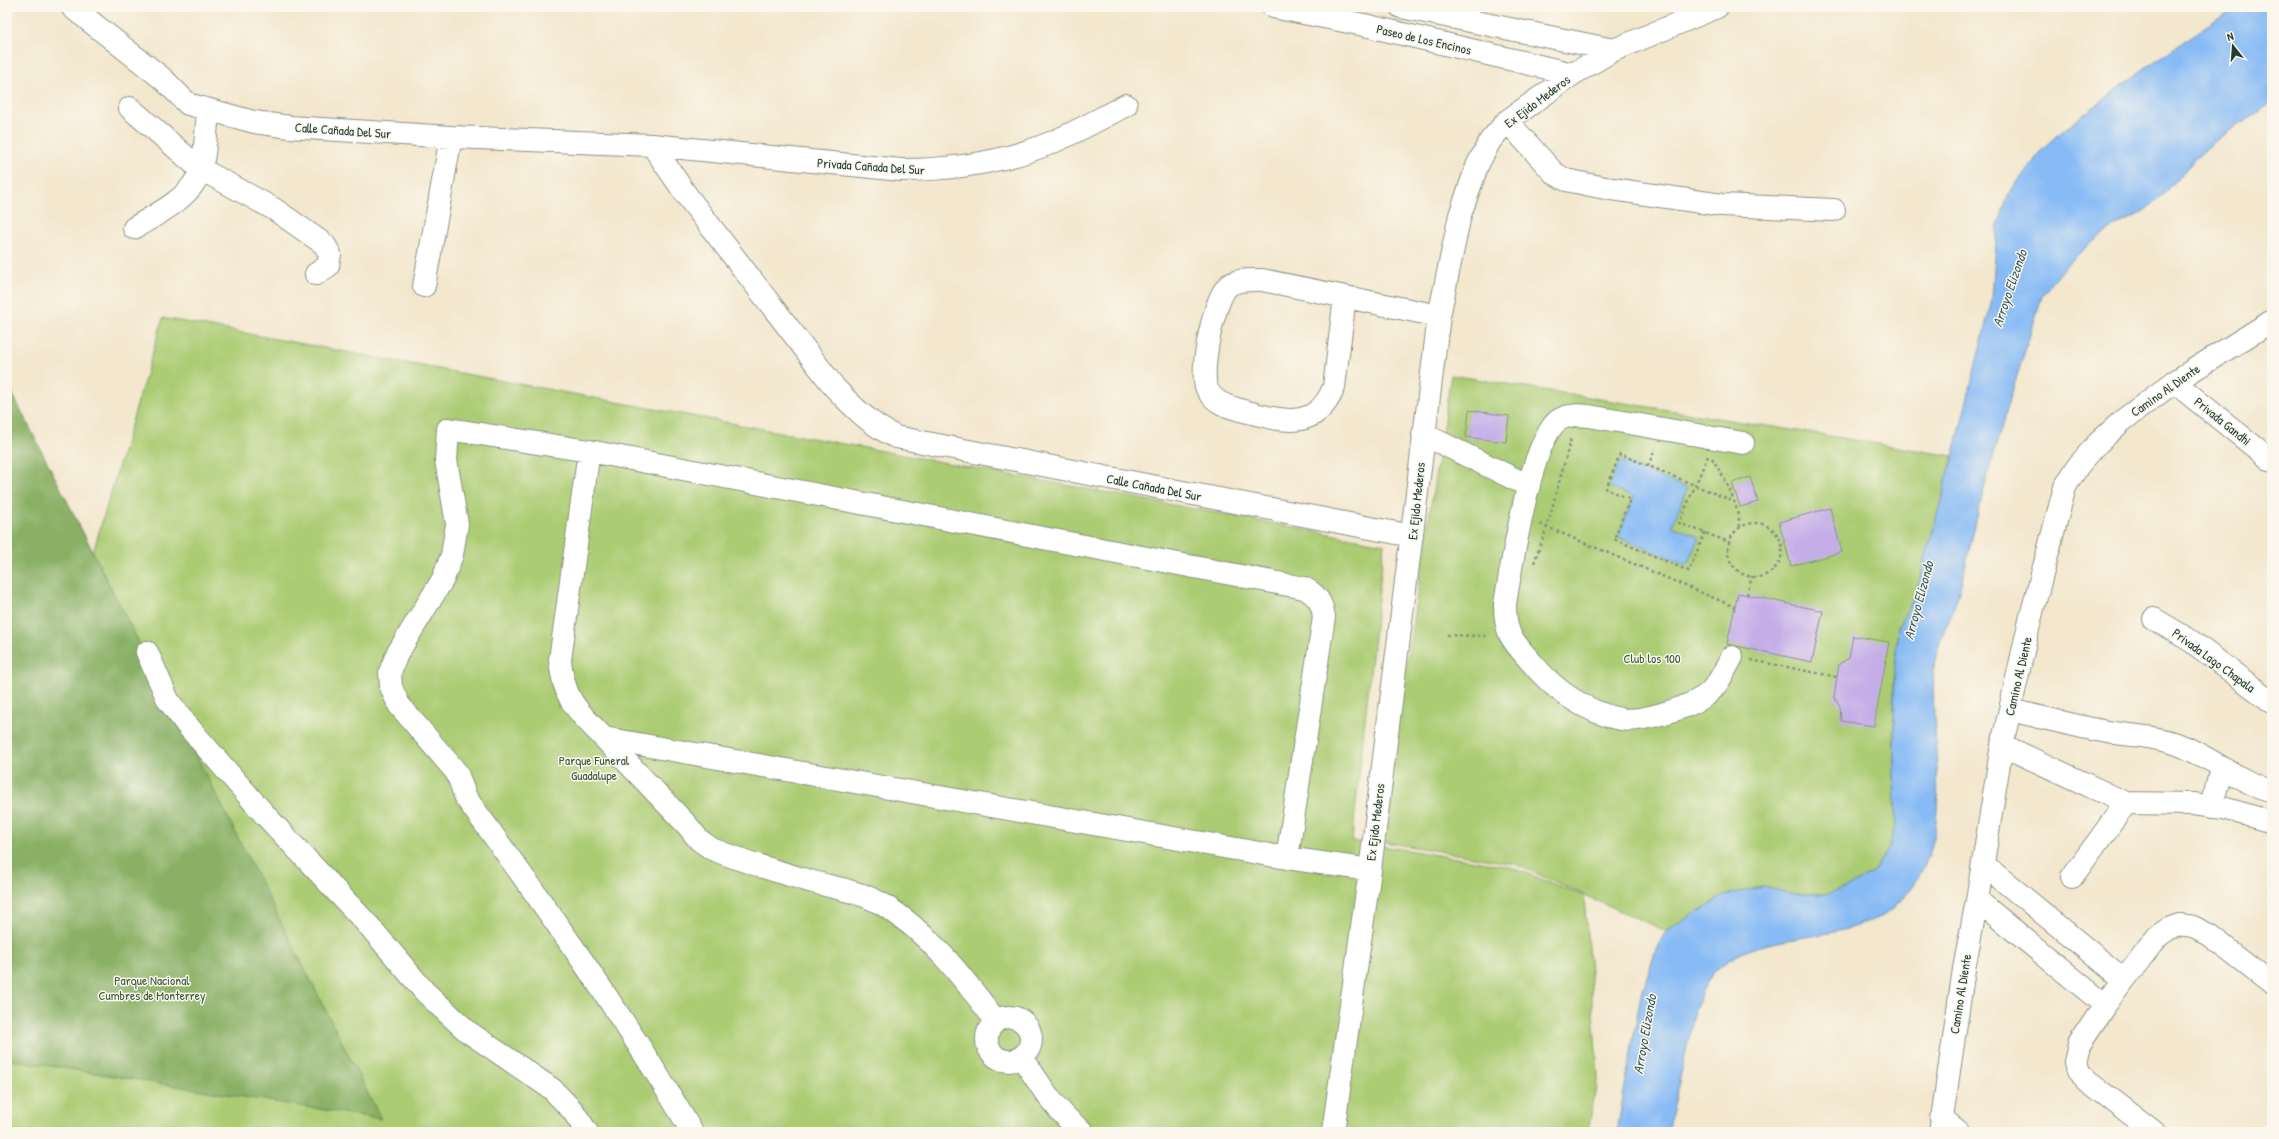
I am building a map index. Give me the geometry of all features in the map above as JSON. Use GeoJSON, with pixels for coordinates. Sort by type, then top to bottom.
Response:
{"type":"FeatureCollection","features":[{"type":"Feature","properties":{"kind":"street","name":"Calle Cañada Del Sur"},"geometry":{"type":"LineString","coordinates":[[72,7],[163,79],[188,104],[254,122],[290,127],[451,137],[652,145],[687,196],[834,388],[858,413],[876,427],[896,437],[1412,536]]}},
{"type":"Feature","properties":{"kind":"street","name":"Paseo de Los Encinos"},"geometry":{"type":"LineString","coordinates":[[1273,7],[1365,16],[1574,74]]}},
{"type":"Feature","properties":{"kind":"street","name":"Paseo de Los Encinos"},"geometry":{"type":"LineString","coordinates":[[1402,7],[1614,50]]}},
{"type":"Feature","properties":{"kind":"street","name":"Ex Ejido Mederos"},"geometry":{"type":"LineString","coordinates":[[1333,1132],[1370,870],[1412,536],[1423,434],[1439,316],[1460,215],[1477,166],[1490,141],[1507,121],[1574,74],[1614,50],[1717,7]]}},
{"type":"Feature","properties":{"kind":"street","name":"Privada Cañada Del Sur"},"geometry":{"type":"LineString","coordinates":[[652,145],[901,170],[937,170],[981,163],[1052,142],[1126,105]]}},
{"type":"Feature","properties":{"kind":"street"},"geometry":{"type":"LineString","coordinates":[[130,108],[200,168],[274,209],[324,244],[330,254],[328,266],[316,274]]}},
{"type":"Feature","properties":{"kind":"street"},"geometry":{"type":"LineString","coordinates":[[134,228],[177,201],[196,180],[204,153],[208,110]]}},
{"type":"Feature","properties":{"kind":"street"},"geometry":{"type":"LineString","coordinates":[[1507,121],[1554,173],[1566,180],[1605,188],[1722,205],[1834,210]]}},
{"type":"Feature","properties":{"kind":"street"},"geometry":{"type":"LineString","coordinates":[[424,286],[451,137]]}},
{"type":"Feature","properties":{"kind":"street"},"geometry":{"type":"LineString","coordinates":[[1345,297],[1334,387],[1329,400],[1313,414],[1302,419],[1279,421],[1222,404],[1207,389],[1204,373],[1214,315],[1224,291],[1230,285],[1247,280],[1262,280],[1439,316]]}},
{"type":"Feature","properties":{"kind":"street","name":"Camino Al Diente"},"geometry":{"type":"LineString","coordinates":[[1940,1125],[1964,969],[1977,900],[2002,745],[2065,487],[2078,466],[2098,443],[2122,421],[2174,382],[2272,321]]}},
{"type":"Feature","properties":{"kind":"street","name":"Privada Gandhi"},"geometry":{"type":"LineString","coordinates":[[2174,382],[2272,461]]}},
{"type":"Feature","properties":{"kind":"street"},"geometry":{"type":"LineString","coordinates":[[1732,656],[1719,681],[1703,698],[1669,712],[1622,720],[1586,708],[1544,678],[1509,636],[1505,620],[1505,604],[1529,486],[1544,439],[1551,428],[1559,420],[1575,415],[1612,419],[1743,443]]}},
{"type":"Feature","properties":{"kind":"street"},"geometry":{"type":"LineString","coordinates":[[692,1132],[659,1076],[570,941],[466,798],[458,773],[399,705],[391,688],[390,672],[397,654],[443,580],[452,555],[457,524],[446,460],[448,429],[589,451],[1304,588],[1314,593],[1322,608],[1324,617],[1287,858]]}},
{"type":"Feature","properties":{"kind":"street"},"geometry":{"type":"LineString","coordinates":[[1423,434],[1529,486]]}},
{"type":"Feature","properties":{"kind":"street"},"geometry":{"type":"LineString","coordinates":[[589,451],[560,660],[562,679],[567,696],[577,710],[687,825],[699,840],[712,850],[856,893],[882,904],[906,921],[923,936],[963,978],[996,1021]]}},
{"type":"Feature","properties":{"kind":"street","name":"Privada Lago Chapala"},"geometry":{"type":"LineString","coordinates":[[2154,619],[2190,641],[2272,702]]}},
{"type":"Feature","properties":{"kind":"street"},"geometry":{"type":"LineString","coordinates":[[147,652],[168,700],[186,724],[266,816],[370,927],[425,992],[467,1031],[552,1089],[573,1111],[587,1132]]}},
{"type":"Feature","properties":{"kind":"street"},"geometry":{"type":"LineString","coordinates":[[2010,710],[2103,731],[2145,735],[2176,744],[2201,755],[2221,768],[2272,791]]}},
{"type":"Feature","properties":{"kind":"street"},"geometry":{"type":"LineString","coordinates":[[604,738],[1287,858],[1370,870]]}},
{"type":"Feature","properties":{"kind":"street"},"geometry":{"type":"LineString","coordinates":[[2002,745],[2126,803],[2193,804],[2212,807],[2272,822]]}},
{"type":"Feature","properties":{"kind":"street"},"geometry":{"type":"LineString","coordinates":[[2212,807],[2221,768]]}},
{"type":"Feature","properties":{"kind":"street"},"geometry":{"type":"LineString","coordinates":[[2072,877],[2126,803]]}},
{"type":"Feature","properties":{"kind":"street"},"geometry":{"type":"LineString","coordinates":[[1983,864],[2124,980]]}},
{"type":"Feature","properties":{"kind":"street"},"geometry":{"type":"LineString","coordinates":[[1977,900],[2105,1005]]}},
{"type":"Feature","properties":{"kind":"street"},"geometry":{"type":"LineString","coordinates":[[2154,1132],[2088,1081],[2078,1071],[2075,1061],[2075,1052],[2105,1005],[2157,937],[2168,929],[2179,925],[2193,927],[2208,935],[2272,984]]}},
{"type":"Feature","properties":{"kind":"street"},"geometry":{"type":"LineString","coordinates":[[1011,1017],[1025,1024],[1031,1037],[1030,1045],[1022,1057],[1015,1060],[1003,1060],[991,1051],[988,1036],[996,1021],[1011,1017]]}},
{"type":"Feature","properties":{"kind":"street"},"geometry":{"type":"LineString","coordinates":[[1022,1057],[1053,1105],[1069,1122],[1082,1132]]}},
{"type":"Feature","properties":{"kind":"street"},"geometry":{"type":"LineString","coordinates":[[1940,1125],[1959,1132]]}},
{"type":"Feature","properties":{"kind":"path"},"geometry":{"type":"LineString","coordinates":[[1532,570],[1548,527],[1573,431]]}},
{"type":"Feature","properties":{"kind":"path"},"geometry":{"type":"LineString","coordinates":[[1648,466],[1657,445]]}},
{"type":"Feature","properties":{"kind":"path"},"geometry":{"type":"LineString","coordinates":[[1702,452],[1709,453]]}},
{"type":"Feature","properties":{"kind":"path"},"geometry":{"type":"LineString","coordinates":[[1709,453],[1679,523],[1729,542]]}},
{"type":"Feature","properties":{"kind":"path"},"geometry":{"type":"LineString","coordinates":[[1709,453],[1728,485],[1735,502],[1740,527]]}},
{"type":"Feature","properties":{"kind":"path"},"geometry":{"type":"LineString","coordinates":[[1705,532],[1689,571],[1614,540],[1630,499],[1606,489],[1620,454],[1735,502]]}},
{"type":"Feature","properties":{"kind":"path"},"geometry":{"type":"LineString","coordinates":[[1522,516],[1735,607]]}},
{"type":"Feature","properties":{"kind":"path"},"geometry":{"type":"LineString","coordinates":[[1757,522],[1773,529],[1782,544],[1780,560],[1776,568],[1761,576],[1742,574],[1730,560],[1729,542],[1740,527],[1757,522]]}},
{"type":"Feature","properties":{"kind":"path"},"geometry":{"type":"LineString","coordinates":[[1747,595],[1752,576]]}},
{"type":"Feature","properties":{"kind":"path"},"geometry":{"type":"LineString","coordinates":[[1446,635],[1509,636]]}},
{"type":"Feature","properties":{"kind":"path"},"geometry":{"type":"LineString","coordinates":[[1732,656],[1837,677]]}},
{"type":"Feature","properties":{"kind":"green space","name":"Parque Funeral Guadalupe"},"geometry":{"type":"Polygon","coordinates":[[[163,318],[1384,544],[1352,841],[1511,867],[1584,896],[1598,1076],[1588,1132],[7,1132],[7,384],[93,552],[163,318]]]}},
{"type":"Feature","properties":{"kind":"green space","name":"Club los 100"},"geometry":{"type":"Polygon","coordinates":[[[1451,375],[1953,456],[1915,596],[1898,627],[1894,682],[1894,784],[1896,823],[1890,847],[1872,873],[1850,886],[1826,894],[1795,894],[1763,887],[1725,895],[1666,931],[1515,864],[1379,841],[1451,375]]]}},
{"type":"Feature","properties":{"kind":"green space","name":"Parque Nacional Cumbres de Monterrey"},"geometry":{"type":"Polygon","coordinates":[[[7,383],[381,1119],[7,1059],[7,383]]]}},
{"type":"Feature","properties":{"kind":"water","name":"Arroyo Elizondo"},"geometry":{"type":"Polygon","coordinates":[[[2239,7],[2272,7],[2272,103],[2232,129],[2205,150],[2153,204],[2116,226],[2085,248],[2057,276],[2042,296],[1988,472],[1960,588],[1938,647],[1934,667],[1933,690],[1938,794],[1936,820],[1932,843],[1919,876],[1902,900],[1892,910],[1882,916],[1846,929],[1767,944],[1748,950],[1731,959],[1715,971],[1711,975],[1695,1010],[1668,1132],[1617,1132],[1640,1000],[1656,949],[1666,931],[1725,895],[1763,887],[1795,894],[1826,894],[1850,886],[1872,873],[1890,847],[1896,823],[1894,784],[1894,682],[1898,627],[1915,596],[1955,449],[1992,299],[1997,228],[2009,193],[2043,149],[2066,128],[2153,62],[2216,20],[2239,7]]]}},
{"type":"Feature","properties":{"kind":"water"},"geometry":{"type":"Polygon","coordinates":[[[1620,461],[1687,488],[1672,526],[1699,537],[1687,565],[1618,537],[1634,497],[1609,487],[1620,461]]]}},
{"type":"Feature","properties":{"kind":"building"},"geometry":{"type":"Polygon","coordinates":[[[1469,410],[1509,416],[1506,442],[1466,437],[1469,410]]]}},
{"type":"Feature","properties":{"kind":"building"},"geometry":{"type":"Polygon","coordinates":[[[1750,477],[1758,502],[1740,507],[1732,483],[1750,477]]]}},
{"type":"Feature","properties":{"kind":"building"},"geometry":{"type":"Polygon","coordinates":[[[1830,508],[1842,552],[1791,566],[1779,522],[1830,508]]]}},
{"type":"Feature","properties":{"kind":"building"},"geometry":{"type":"Polygon","coordinates":[[[1738,593],[1823,611],[1812,662],[1727,644],[1738,593]]]}},
{"type":"Feature","properties":{"kind":"building"},"geometry":{"type":"Polygon","coordinates":[[[1853,636],[1889,642],[1874,726],[1841,721],[1840,706],[1834,697],[1839,664],[1849,658],[1853,636]]]}}]}
